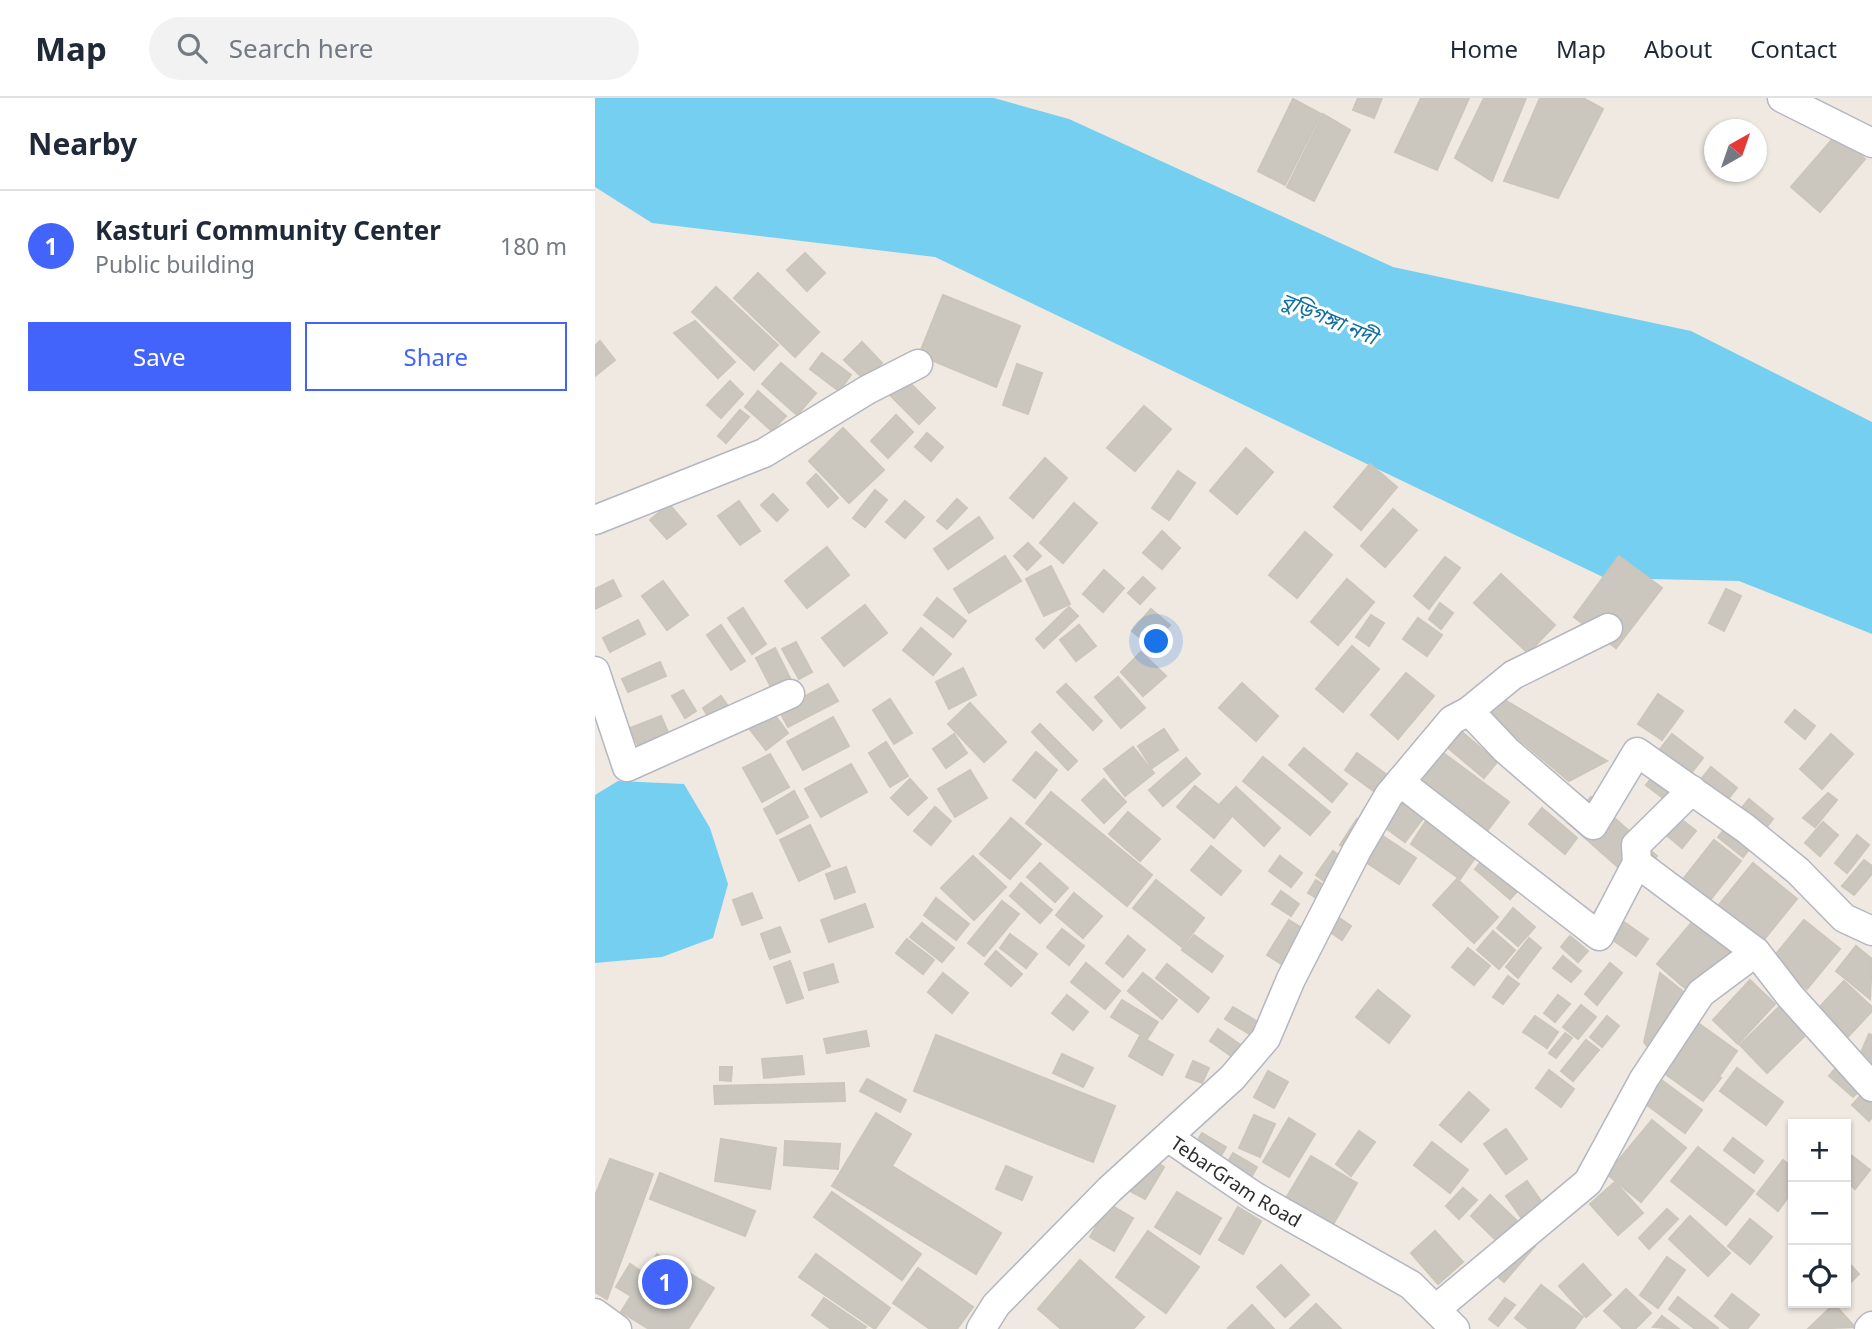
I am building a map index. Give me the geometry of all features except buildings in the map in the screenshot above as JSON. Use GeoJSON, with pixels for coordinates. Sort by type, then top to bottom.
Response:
{"type":"FeatureCollection","features":[{"type":"Feature","properties":{"kind":"street"},"geometry":{"type":"LineString","coordinates":[[1782,98],[1872,143]]}},
{"type":"Feature","properties":{"kind":"street"},"geometry":{"type":"LineString","coordinates":[[595,520],[764,453],[867,390],[918,364]]}},
{"type":"Feature","properties":{"kind":"street"},"geometry":{"type":"LineString","coordinates":[[1169,1138],[1232,1078],[1266,1038],[1312,935],[1357,850],[1400,782],[1452,720],[1469,711],[1513,675],[1608,628]]}},
{"type":"Feature","properties":{"kind":"street"},"geometry":{"type":"LineString","coordinates":[[595,671],[627,767],[790,694]]}},
{"type":"Feature","properties":{"kind":"street"},"geometry":{"type":"LineString","coordinates":[[1469,711],[1506,750],[1593,825],[1637,752],[1692,790],[1798,871],[1844,918],[1872,931]]}},
{"type":"Feature","properties":{"kind":"street"},"geometry":{"type":"LineString","coordinates":[[1400,782],[1599,936],[1637,863],[1636,845],[1692,790]]}},
{"type":"Feature","properties":{"kind":"street"},"geometry":{"type":"LineString","coordinates":[[1637,863],[1756,952],[1790,996],[1872,1087]]}},
{"type":"Feature","properties":{"kind":"street"},"geometry":{"type":"LineString","coordinates":[[1436,1309],[1588,1182],[1644,1079],[1701,993],[1756,952]]}},
{"type":"Feature","properties":{"kind":"street","name":"TebarGram Road"},"geometry":{"type":"LineString","coordinates":[[981,1329],[1005,1296],[1110,1189],[1169,1138],[1254,1196],[1411,1284],[1455,1329]]}},
{"type":"Feature","properties":{"kind":"street"},"geometry":{"type":"LineString","coordinates":[[595,1313],[617,1329]]}},
{"type":"Feature","properties":{"kind":"water","name":"বুড়িগঙ্গা নদী"},"geometry":{"type":"Polygon","coordinates":[[[595,98],[994,98],[1069,119],[1393,267],[1691,331],[1872,422],[1872,634],[1739,581],[1605,578],[935,257],[652,223],[595,187],[595,98]]]}},
{"type":"Feature","properties":{"kind":"water"},"geometry":{"type":"Polygon","coordinates":[[[618,781],[684,784],[710,828],[728,884],[713,938],[662,957],[595,963],[595,795],[618,781]]]}},
{"type":"Feature","properties":{"kind":"place","name":"Kasturi Community Center"},"geometry":{"type":"Point","coordinates":[665,1282]}}]}
